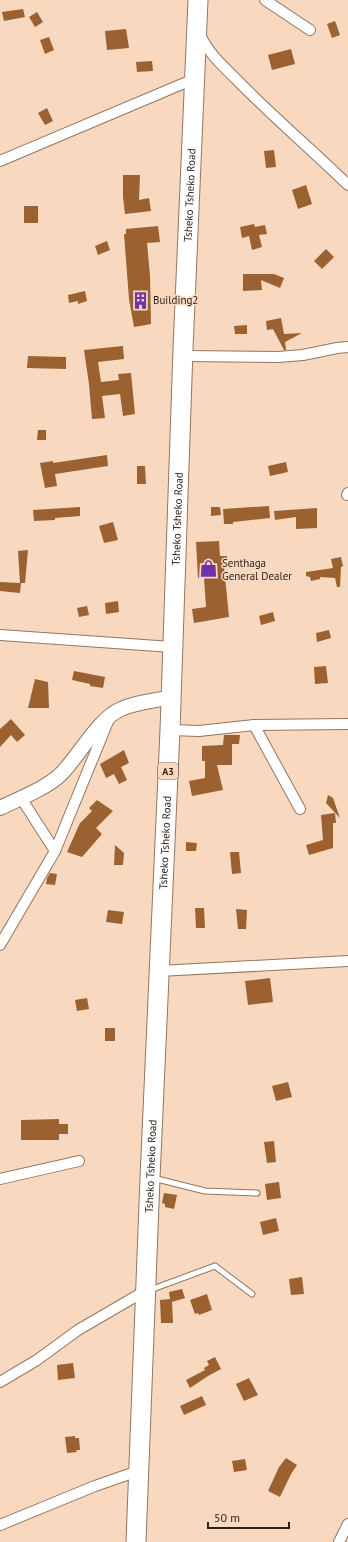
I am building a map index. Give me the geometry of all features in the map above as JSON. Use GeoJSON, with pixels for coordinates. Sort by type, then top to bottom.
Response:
{"type":"FeatureCollection","features":[{"type":"Feature","properties":{"kind":"highway","name":"Tsheko Tsheko Road"},"geometry":{"type":"LineString","coordinates":[[136,1542],[145,1291],[170,730],[183,356],[198,0]]}},
{"type":"Feature","properties":{"kind":"street"},"geometry":{"type":"LineString","coordinates":[[265,0],[310,30]]}},
{"type":"Feature","properties":{"kind":"street"},"geometry":{"type":"LineString","coordinates":[[197,27],[204,43],[219,61],[252,95],[348,185]]}},
{"type":"Feature","properties":{"kind":"street"},"geometry":{"type":"LineString","coordinates":[[0,161],[194,79]]}},
{"type":"Feature","properties":{"kind":"street"},"geometry":{"type":"LineString","coordinates":[[183,356],[290,356],[348,348]]}},
{"type":"Feature","properties":{"kind":"street"},"geometry":{"type":"LineString","coordinates":[[0,635],[172,647]]}},
{"type":"Feature","properties":{"kind":"street"},"geometry":{"type":"LineString","coordinates":[[0,808],[46,785],[61,774],[95,732],[110,717],[121,709],[171,697]]}},
{"type":"Feature","properties":{"kind":"street"},"geometry":{"type":"LineString","coordinates":[[0,945],[56,851],[110,717]]}},
{"type":"Feature","properties":{"kind":"street"},"geometry":{"type":"LineString","coordinates":[[170,730],[199,730],[254,725],[348,724]]}},
{"type":"Feature","properties":{"kind":"street"},"geometry":{"type":"LineString","coordinates":[[254,725],[300,808]]}},
{"type":"Feature","properties":{"kind":"street"},"geometry":{"type":"LineString","coordinates":[[21,798],[56,851]]}},
{"type":"Feature","properties":{"kind":"street"},"geometry":{"type":"LineString","coordinates":[[159,970],[348,961]]}},
{"type":"Feature","properties":{"kind":"street"},"geometry":{"type":"LineString","coordinates":[[0,1179],[79,1161]]}},
{"type":"Feature","properties":{"kind":"street"},"geometry":{"type":"LineString","coordinates":[[0,1382],[37,1360],[78,1330],[145,1291]]}},
{"type":"Feature","properties":{"kind":"street"},"geometry":{"type":"LineString","coordinates":[[0,1525],[95,1486],[138,1471]]}},
{"type":"Feature","properties":{"kind":"street"},"geometry":{"type":"LineString","coordinates":[[339,1542],[348,1524]]}},
{"type":"Feature","properties":{"kind":"lane"},"geometry":{"type":"LineString","coordinates":[[150,1178],[205,1191],[256,1193]]}},
{"type":"Feature","properties":{"kind":"lane"},"geometry":{"type":"LineString","coordinates":[[145,1291],[215,1266],[252,1294]]}},
{"type":"Feature","properties":{"kind":"building"},"geometry":{"type":"Polygon","coordinates":[[[23,9],[25,17],[4,21],[2,12],[23,9]]]}},
{"type":"Feature","properties":{"kind":"building"},"geometry":{"type":"Polygon","coordinates":[[[37,12],[43,22],[35,27],[29,17],[37,12]]]}},
{"type":"Feature","properties":{"kind":"building"},"geometry":{"type":"Polygon","coordinates":[[[335,21],[340,35],[332,38],[327,24],[335,21]]]}},
{"type":"Feature","properties":{"kind":"building"},"geometry":{"type":"Polygon","coordinates":[[[126,29],[129,48],[107,50],[105,31],[126,29]]]}},
{"type":"Feature","properties":{"kind":"building"},"geometry":{"type":"Polygon","coordinates":[[[49,37],[54,50],[45,54],[40,40],[49,37]]]}},
{"type":"Feature","properties":{"kind":"building"},"geometry":{"type":"Polygon","coordinates":[[[291,49],[295,64],[272,70],[268,55],[291,49]]]}},
{"type":"Feature","properties":{"kind":"building"},"geometry":{"type":"Polygon","coordinates":[[[152,61],[153,71],[137,72],[136,62],[152,61]]]}},
{"type":"Feature","properties":{"kind":"building"},"geometry":{"type":"Polygon","coordinates":[[[47,108],[53,121],[45,125],[38,113],[47,108]]]}},
{"type":"Feature","properties":{"kind":"building"},"geometry":{"type":"Polygon","coordinates":[[[274,150],[276,167],[266,168],[264,151],[274,150]]]}},
{"type":"Feature","properties":{"kind":"building"},"geometry":{"type":"Polygon","coordinates":[[[123,175],[140,175],[139,200],[149,198],[151,211],[125,214],[123,175]]]}},
{"type":"Feature","properties":{"kind":"building"},"geometry":{"type":"Polygon","coordinates":[[[306,185],[312,204],[298,209],[292,190],[306,185]]]}},
{"type":"Feature","properties":{"kind":"building"},"geometry":{"type":"Polygon","coordinates":[[[24,206],[38,206],[38,223],[24,223],[24,206]]]}},
{"type":"Feature","properties":{"kind":"building"},"geometry":{"type":"Polygon","coordinates":[[[254,224],[255,227],[265,225],[267,234],[259,235],[262,247],[252,250],[249,236],[242,238],[240,227],[254,224]]]}},
{"type":"Feature","properties":{"kind":"building"},"geometry":{"type":"Polygon","coordinates":[[[158,226],[160,242],[147,243],[150,276],[151,324],[134,327],[129,299],[124,234],[126,234],[126,229],[158,226]]]}},
{"type":"Feature","properties":{"kind":"building"},"geometry":{"type":"Polygon","coordinates":[[[107,241],[110,250],[98,255],[95,246],[107,241]]]}},
{"type":"Feature","properties":{"kind":"building"},"geometry":{"type":"Polygon","coordinates":[[[326,249],[334,257],[322,269],[314,261],[326,249]]]}},
{"type":"Feature","properties":{"kind":"building"},"geometry":{"type":"Polygon","coordinates":[[[243,274],[274,274],[284,278],[280,288],[261,280],[262,290],[243,291],[243,274]]]}},
{"type":"Feature","properties":{"kind":"building"},"geometry":{"type":"Polygon","coordinates":[[[85,291],[87,301],[78,304],[78,301],[69,303],[68,295],[85,291]]]}},
{"type":"Feature","properties":{"kind":"building"},"geometry":{"type":"Polygon","coordinates":[[[281,318],[284,334],[302,333],[285,342],[286,350],[284,350],[273,329],[267,330],[266,321],[281,318]]]}},
{"type":"Feature","properties":{"kind":"building"},"geometry":{"type":"Polygon","coordinates":[[[247,325],[247,334],[235,334],[234,326],[247,325]]]}},
{"type":"Feature","properties":{"kind":"building"},"geometry":{"type":"Polygon","coordinates":[[[123,346],[124,359],[98,362],[101,382],[119,380],[118,374],[131,373],[135,414],[123,416],[120,394],[102,396],[105,418],[92,419],[84,350],[123,346]]]}},
{"type":"Feature","properties":{"kind":"building"},"geometry":{"type":"Polygon","coordinates":[[[28,356],[66,357],[66,369],[27,368],[28,356]]]}},
{"type":"Feature","properties":{"kind":"building"},"geometry":{"type":"Polygon","coordinates":[[[38,430],[46,430],[46,440],[37,440],[38,430]]]}},
{"type":"Feature","properties":{"kind":"building"},"geometry":{"type":"Polygon","coordinates":[[[107,455],[108,466],[55,474],[57,486],[45,488],[40,463],[53,461],[53,463],[107,455]]]}},
{"type":"Feature","properties":{"kind":"building"},"geometry":{"type":"Polygon","coordinates":[[[286,462],[288,472],[270,476],[268,466],[286,462]]]}},
{"type":"Feature","properties":{"kind":"building"},"geometry":{"type":"Polygon","coordinates":[[[137,466],[145,466],[146,484],[137,484],[137,466]]]}},
{"type":"Feature","properties":{"kind":"building"},"geometry":{"type":"Polygon","coordinates":[[[269,506],[270,518],[224,524],[223,509],[269,506]]]}},
{"type":"Feature","properties":{"kind":"building"},"geometry":{"type":"Polygon","coordinates":[[[80,507],[80,516],[55,518],[55,520],[34,521],[33,510],[80,507]]]}},
{"type":"Feature","properties":{"kind":"building"},"geometry":{"type":"Polygon","coordinates":[[[211,507],[220,507],[221,515],[211,516],[211,507]]]}},
{"type":"Feature","properties":{"kind":"building"},"geometry":{"type":"Polygon","coordinates":[[[317,508],[317,528],[296,529],[296,517],[275,520],[274,511],[317,508]]]}},
{"type":"Feature","properties":{"kind":"building"},"geometry":{"type":"Polygon","coordinates":[[[113,522],[118,540],[104,543],[99,526],[113,522]]]}},
{"type":"Feature","properties":{"kind":"building"},"geometry":{"type":"Polygon","coordinates":[[[219,541],[220,556],[227,556],[228,566],[224,566],[229,617],[194,623],[192,609],[206,607],[204,578],[198,578],[196,542],[219,541]]]}},
{"type":"Feature","properties":{"kind":"building"},"geometry":{"type":"Polygon","coordinates":[[[28,550],[25,583],[21,583],[20,593],[0,591],[0,582],[20,583],[18,551],[28,550]]]}},
{"type":"Feature","properties":{"kind":"building"},"geometry":{"type":"Polygon","coordinates":[[[341,557],[343,566],[341,567],[340,587],[337,587],[335,578],[320,577],[320,579],[311,581],[310,577],[306,576],[306,572],[333,568],[331,559],[341,557]]]}},
{"type":"Feature","properties":{"kind":"building"},"geometry":{"type":"Polygon","coordinates":[[[118,601],[119,612],[106,614],[105,603],[118,601]]]}},
{"type":"Feature","properties":{"kind":"building"},"geometry":{"type":"Polygon","coordinates":[[[87,606],[89,615],[79,617],[77,608],[87,606]]]}},
{"type":"Feature","properties":{"kind":"building"},"geometry":{"type":"Polygon","coordinates":[[[273,612],[275,621],[261,625],[259,616],[273,612]]]}},
{"type":"Feature","properties":{"kind":"building"},"geometry":{"type":"Polygon","coordinates":[[[329,630],[331,638],[317,642],[316,633],[329,630]]]}},
{"type":"Feature","properties":{"kind":"building"},"geometry":{"type":"Polygon","coordinates":[[[326,666],[328,683],[315,684],[314,667],[326,666]]]}},
{"type":"Feature","properties":{"kind":"building"},"geometry":{"type":"Polygon","coordinates":[[[74,671],[105,677],[103,688],[90,686],[90,684],[72,680],[74,671]]]}},
{"type":"Feature","properties":{"kind":"building"},"geometry":{"type":"Polygon","coordinates":[[[35,679],[48,682],[49,708],[28,708],[35,679]]]}},
{"type":"Feature","properties":{"kind":"building"},"geometry":{"type":"Polygon","coordinates":[[[11,719],[25,735],[17,742],[11,735],[0,747],[0,729],[11,719]]]}},
{"type":"Feature","properties":{"kind":"building"},"geometry":{"type":"Polygon","coordinates":[[[224,735],[240,735],[239,744],[232,744],[232,765],[217,765],[223,790],[192,796],[189,781],[205,778],[205,761],[202,761],[202,746],[223,745],[224,735]]]}},
{"type":"Feature","properties":{"kind":"building"},"geometry":{"type":"Polygon","coordinates":[[[124,750],[129,763],[121,767],[127,780],[119,784],[114,774],[106,778],[100,764],[124,750]]]}},
{"type":"Feature","properties":{"kind":"building"},"geometry":{"type":"Polygon","coordinates":[[[328,795],[333,798],[340,818],[326,803],[328,795]]]}},
{"type":"Feature","properties":{"kind":"building"},"geometry":{"type":"Polygon","coordinates":[[[97,800],[113,811],[96,828],[102,834],[82,857],[67,852],[80,823],[92,811],[89,808],[97,800]]]}},
{"type":"Feature","properties":{"kind":"building"},"geometry":{"type":"Polygon","coordinates":[[[335,813],[336,823],[333,823],[333,848],[309,855],[306,845],[323,840],[321,815],[335,813]]]}},
{"type":"Feature","properties":{"kind":"building"},"geometry":{"type":"Polygon","coordinates":[[[186,842],[197,843],[196,851],[186,851],[186,842]]]}},
{"type":"Feature","properties":{"kind":"building"},"geometry":{"type":"Polygon","coordinates":[[[115,845],[124,853],[123,865],[114,865],[115,845]]]}},
{"type":"Feature","properties":{"kind":"building"},"geometry":{"type":"Polygon","coordinates":[[[230,852],[239,852],[241,873],[232,874],[230,852]]]}},
{"type":"Feature","properties":{"kind":"building"},"geometry":{"type":"Polygon","coordinates":[[[50,873],[57,874],[55,885],[46,884],[50,873]]]}},
{"type":"Feature","properties":{"kind":"building"},"geometry":{"type":"Polygon","coordinates":[[[195,908],[204,908],[205,928],[196,928],[195,908]]]}},
{"type":"Feature","properties":{"kind":"building"},"geometry":{"type":"Polygon","coordinates":[[[236,909],[247,910],[246,929],[238,929],[236,909]]]}},
{"type":"Feature","properties":{"kind":"building"},"geometry":{"type":"Polygon","coordinates":[[[108,910],[124,912],[122,924],[106,922],[108,910]]]}},
{"type":"Feature","properties":{"kind":"building"},"geometry":{"type":"Polygon","coordinates":[[[270,978],[273,1002],[248,1005],[245,981],[270,978]]]}},
{"type":"Feature","properties":{"kind":"building"},"geometry":{"type":"Polygon","coordinates":[[[87,998],[89,1009],[77,1011],[75,1000],[87,998]]]}},
{"type":"Feature","properties":{"kind":"building"},"geometry":{"type":"Polygon","coordinates":[[[105,1028],[115,1028],[115,1041],[105,1041],[105,1028]]]}},
{"type":"Feature","properties":{"kind":"building"},"geometry":{"type":"Polygon","coordinates":[[[288,1082],[292,1097],[276,1101],[272,1086],[288,1082]]]}},
{"type":"Feature","properties":{"kind":"building"},"geometry":{"type":"Polygon","coordinates":[[[59,1119],[59,1124],[68,1124],[68,1134],[59,1134],[59,1140],[21,1140],[21,1120],[59,1119]]]}},
{"type":"Feature","properties":{"kind":"building"},"geometry":{"type":"Polygon","coordinates":[[[274,1141],[276,1162],[267,1163],[264,1142],[274,1141]]]}},
{"type":"Feature","properties":{"kind":"building"},"geometry":{"type":"Polygon","coordinates":[[[279,1182],[281,1198],[267,1200],[265,1184],[279,1182]]]}},
{"type":"Feature","properties":{"kind":"building"},"geometry":{"type":"Polygon","coordinates":[[[164,1193],[177,1195],[174,1209],[165,1207],[165,1204],[162,1203],[164,1193]]]}},
{"type":"Feature","properties":{"kind":"building"},"geometry":{"type":"Polygon","coordinates":[[[276,1218],[279,1231],[263,1235],[260,1222],[276,1218]]]}},
{"type":"Feature","properties":{"kind":"building"},"geometry":{"type":"Polygon","coordinates":[[[302,1277],[304,1294],[291,1295],[289,1279],[302,1277]]]}},
{"type":"Feature","properties":{"kind":"building"},"geometry":{"type":"Polygon","coordinates":[[[182,1289],[185,1298],[172,1302],[173,1323],[161,1323],[160,1300],[170,1299],[169,1292],[182,1289]]]}},
{"type":"Feature","properties":{"kind":"building"},"geometry":{"type":"Polygon","coordinates":[[[207,1294],[212,1310],[199,1315],[198,1313],[195,1314],[190,1300],[207,1294]]]}},
{"type":"Feature","properties":{"kind":"building"},"geometry":{"type":"Polygon","coordinates":[[[215,1357],[221,1369],[190,1388],[186,1380],[205,1370],[204,1368],[209,1365],[207,1361],[215,1357]]]}},
{"type":"Feature","properties":{"kind":"building"},"geometry":{"type":"Polygon","coordinates":[[[73,1363],[75,1378],[58,1380],[57,1365],[73,1363]]]}},
{"type":"Feature","properties":{"kind":"building"},"geometry":{"type":"Polygon","coordinates":[[[249,1378],[258,1395],[244,1401],[236,1384],[249,1378]]]}},
{"type":"Feature","properties":{"kind":"building"},"geometry":{"type":"Polygon","coordinates":[[[202,1396],[206,1405],[184,1415],[180,1406],[202,1396]]]}},
{"type":"Feature","properties":{"kind":"building"},"geometry":{"type":"Polygon","coordinates":[[[75,1436],[75,1438],[79,1438],[80,1450],[76,1450],[77,1452],[67,1453],[65,1437],[75,1436]]]}},
{"type":"Feature","properties":{"kind":"building"},"geometry":{"type":"Polygon","coordinates":[[[286,1458],[297,1465],[280,1497],[268,1491],[279,1467],[286,1458]]]}},
{"type":"Feature","properties":{"kind":"building"},"geometry":{"type":"Polygon","coordinates":[[[245,1459],[247,1470],[234,1472],[232,1461],[245,1459]]]}},
{"type":"Feature","properties":{"kind":"place","name":"Building2"},"geometry":{"type":"Point","coordinates":[140,300]}},
{"type":"Feature","properties":{"kind":"place","name":"Senthaga General Dealer"},"geometry":{"type":"Point","coordinates":[209,569]}}]}
